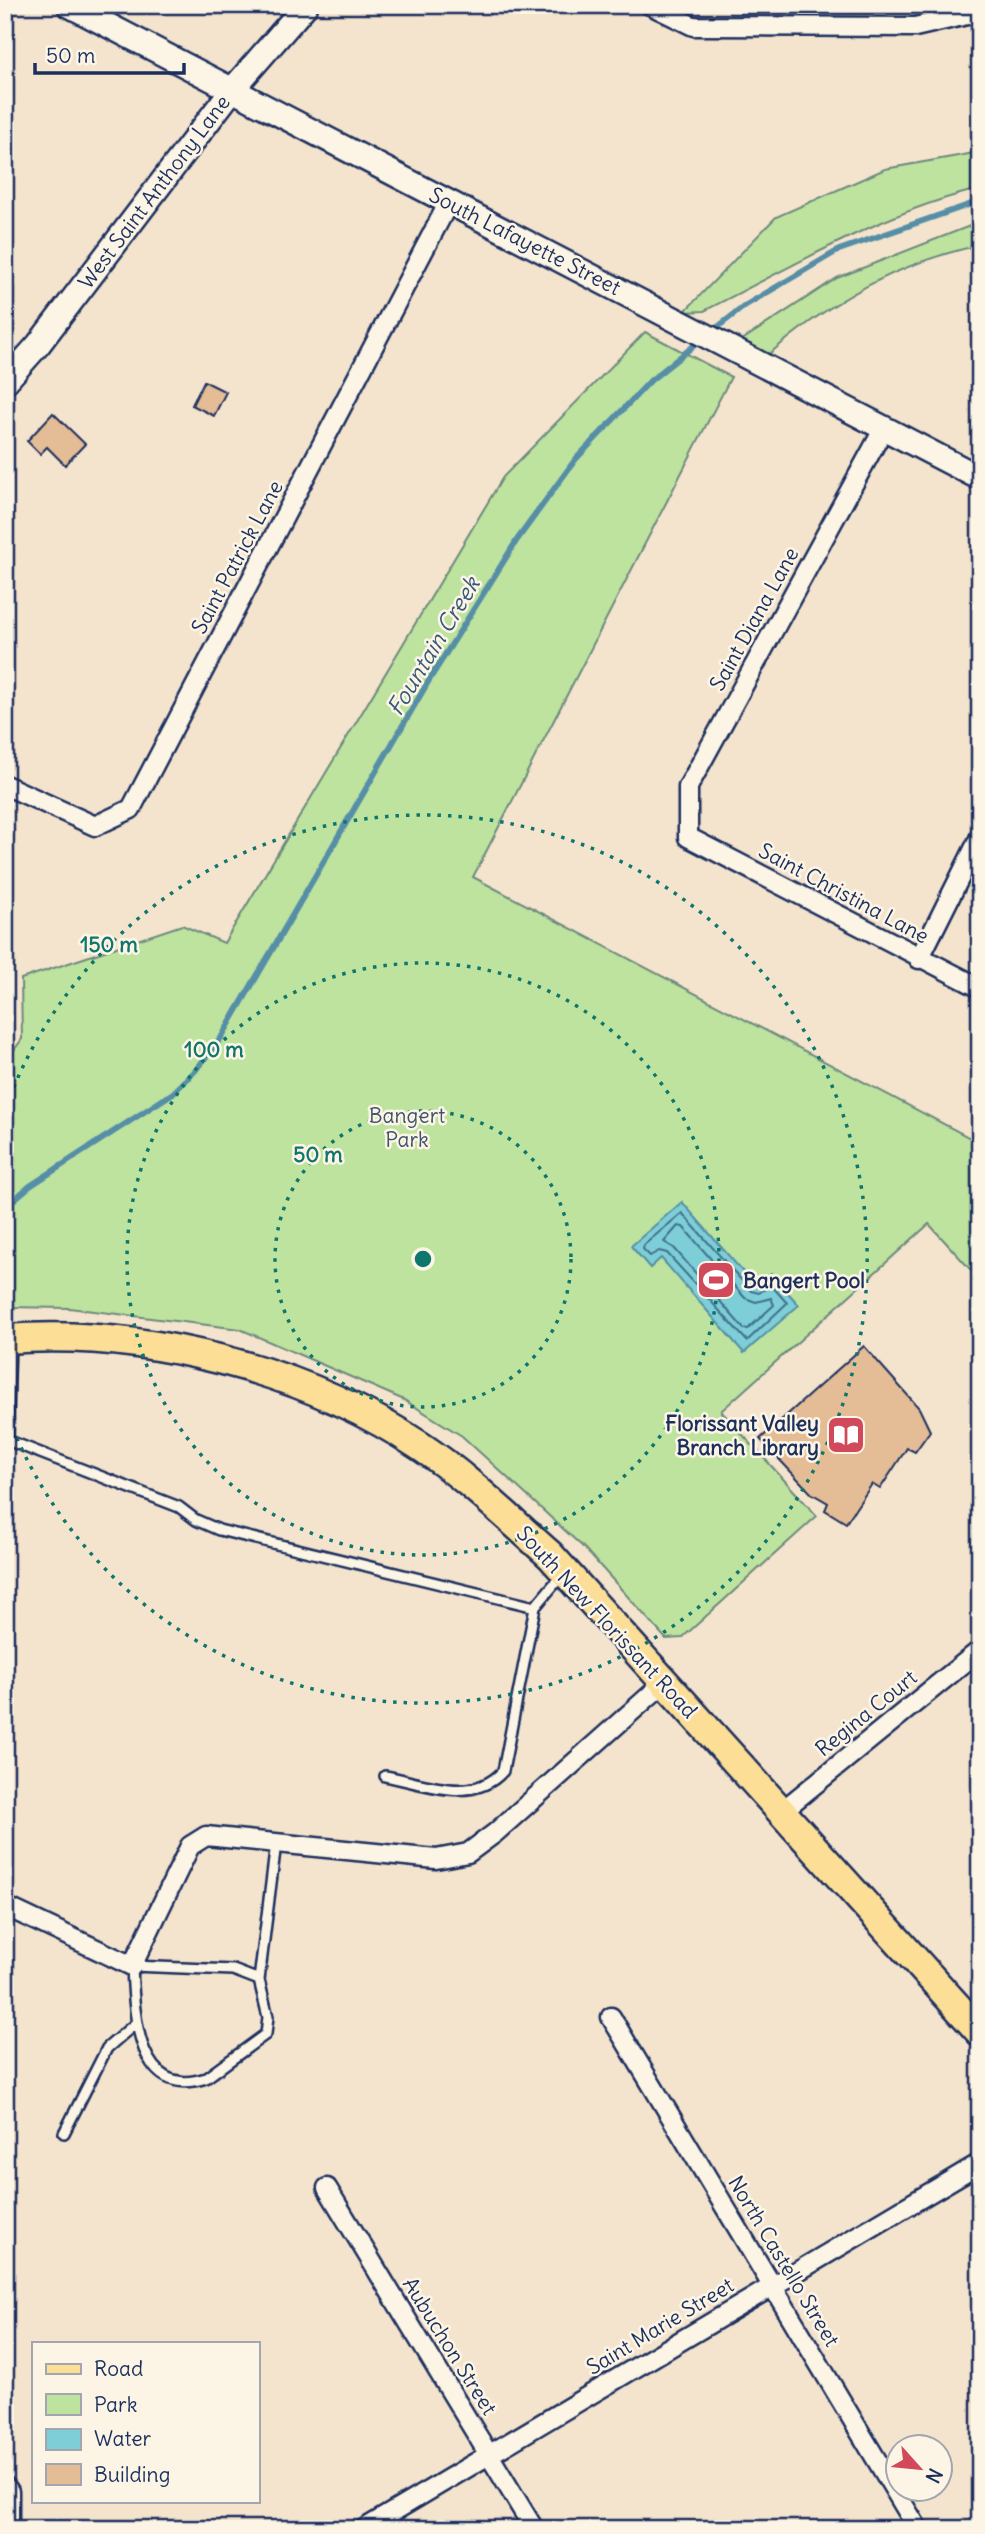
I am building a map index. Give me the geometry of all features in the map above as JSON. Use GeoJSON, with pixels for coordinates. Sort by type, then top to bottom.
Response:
{"type":"FeatureCollection","features":[{"type":"Feature","properties":{"kind":"main road","name":"South New Florissant Road"},"geometry":{"type":"LineString","coordinates":[[8,1339],[135,1342],[246,1366],[334,1397],[421,1446],[479,1492],[565,1572],[980,2032]]}},
{"type":"Feature","properties":{"kind":"street","name":"South Lafayette Street"},"geometry":{"type":"LineString","coordinates":[[69,5],[980,478]]}},
{"type":"Feature","properties":{"kind":"street","name":"West Saint Anthony Lane"},"geometry":{"type":"LineString","coordinates":[[5,382],[38,345],[232,90],[306,5]]}},
{"type":"Feature","properties":{"kind":"street"},"geometry":{"type":"LineString","coordinates":[[650,5],[693,26],[915,27],[980,12]]}},
{"type":"Feature","properties":{"kind":"street","name":"Saint Patrick Lane"},"geometry":{"type":"LineString","coordinates":[[5,785],[95,826],[131,809],[449,202]]}},
{"type":"Feature","properties":{"kind":"street","name":"Saint Diana Lane"},"geometry":{"type":"LineString","coordinates":[[688,837],[688,787],[884,428]]}},
{"type":"Feature","properties":{"kind":"street","name":"Saint Christina Lane"},"geometry":{"type":"LineString","coordinates":[[688,837],[919,959],[980,988]]}},
{"type":"Feature","properties":{"kind":"street"},"geometry":{"type":"LineString","coordinates":[[919,959],[980,838]]}},
{"type":"Feature","properties":{"kind":"street","name":"Regina Court"},"geometry":{"type":"LineString","coordinates":[[782,1811],[980,1650]]}},
{"type":"Feature","properties":{"kind":"street"},"geometry":{"type":"LineString","coordinates":[[5,1906],[132,1966],[190,1846],[206,1836],[436,1859],[468,1853],[495,1833],[665,1682]]}},
{"type":"Feature","properties":{"kind":"street","name":"North Castello Street"},"geometry":{"type":"LineString","coordinates":[[611,2017],[918,2529]]}},
{"type":"Feature","properties":{"kind":"street","name":"Saint Marie Street"},"geometry":{"type":"LineString","coordinates":[[364,2529],[980,2162]]}},
{"type":"Feature","properties":{"kind":"street","name":"Aubuchon Street"},"geometry":{"type":"LineString","coordinates":[[327,2189],[534,2529]]}},
{"type":"Feature","properties":{"kind":"street"},"geometry":{"type":"LineString","coordinates":[[5,2486],[9,2491],[9,2529]]}},
{"type":"Feature","properties":{"kind":"lane"},"geometry":{"type":"LineString","coordinates":[[8,1339],[6,1441],[179,1507],[196,1520],[219,1530],[535,1607]]}},
{"type":"Feature","properties":{"kind":"lane"},"geometry":{"type":"LineString","coordinates":[[385,1776],[464,1791],[478,1789],[498,1777],[503,1771],[535,1607],[565,1572]]}},
{"type":"Feature","properties":{"kind":"lane"},"geometry":{"type":"LineString","coordinates":[[259,1980],[233,1970],[132,1966],[136,2023],[146,2056],[156,2069],[180,2081],[206,2078],[266,2034],[268,2017],[259,1980],[276,1841]]}},
{"type":"Feature","properties":{"kind":"lane"},"geometry":{"type":"LineString","coordinates":[[64,2133],[107,2048],[136,2023]]}},
{"type":"Feature","properties":{"kind":"green space"},"geometry":{"type":"Polygon","coordinates":[[[980,152],[980,189],[945,198],[874,225],[704,311],[684,312],[776,217],[885,169],[980,152]]]}},
{"type":"Feature","properties":{"kind":"green space"},"geometry":{"type":"Polygon","coordinates":[[[980,222],[980,245],[921,262],[867,286],[816,317],[768,355],[739,342],[837,278],[980,222]]]}},
{"type":"Feature","properties":{"kind":"green space","name":"Bangert Park"},"geometry":{"type":"Polygon","coordinates":[[[645,332],[731,377],[473,877],[980,1143],[980,1280],[929,1224],[721,1411],[817,1516],[682,1638],[666,1639],[584,1548],[462,1436],[404,1400],[240,1329],[69,1308],[5,1307],[5,1063],[22,1039],[21,979],[182,925],[224,943],[503,477],[645,332]]]}},
{"type":"Feature","properties":{"kind":"water","name":"Bangert Pool"},"geometry":{"type":"Polygon","coordinates":[[[682,1202],[756,1287],[771,1274],[799,1305],[744,1353],[661,1258],[650,1268],[631,1246],[682,1202]]]}},
{"type":"Feature","properties":{"kind":"building"},"geometry":{"type":"Polygon","coordinates":[[[204,381],[226,392],[214,416],[192,405],[204,381]]]}},
{"type":"Feature","properties":{"kind":"building"},"geometry":{"type":"Polygon","coordinates":[[[53,413],[85,444],[65,465],[47,447],[40,454],[27,441],[53,413]]]}},
{"type":"Feature","properties":{"kind":"building","name":"Florissant Valley Branch Library"},"geometry":{"type":"Polygon","coordinates":[[[864,1346],[919,1408],[930,1431],[915,1452],[907,1448],[880,1489],[872,1484],[846,1523],[825,1510],[828,1503],[811,1493],[760,1439],[864,1346]]]}},
{"type":"Feature","properties":{"kind":"waterway","name":"Fountain Creek"},"geometry":{"type":"LineString","coordinates":[[710,333],[746,305],[839,250],[980,201]]}},
{"type":"Feature","properties":{"kind":"waterway","name":"Fountain Creek"},"geometry":{"type":"LineString","coordinates":[[5,1207],[30,1186],[173,1093],[195,1071],[221,1038],[428,682],[517,540],[575,460],[651,380],[701,340]]}},
{"type":"Feature","properties":{"kind":"place","name":"Bangert Pool"},"geometry":{"type":"Point","coordinates":[716,1280]}},
{"type":"Feature","properties":{"kind":"place","name":"Florissant Valley Branch Library"},"geometry":{"type":"Point","coordinates":[846,1435]}}]}
